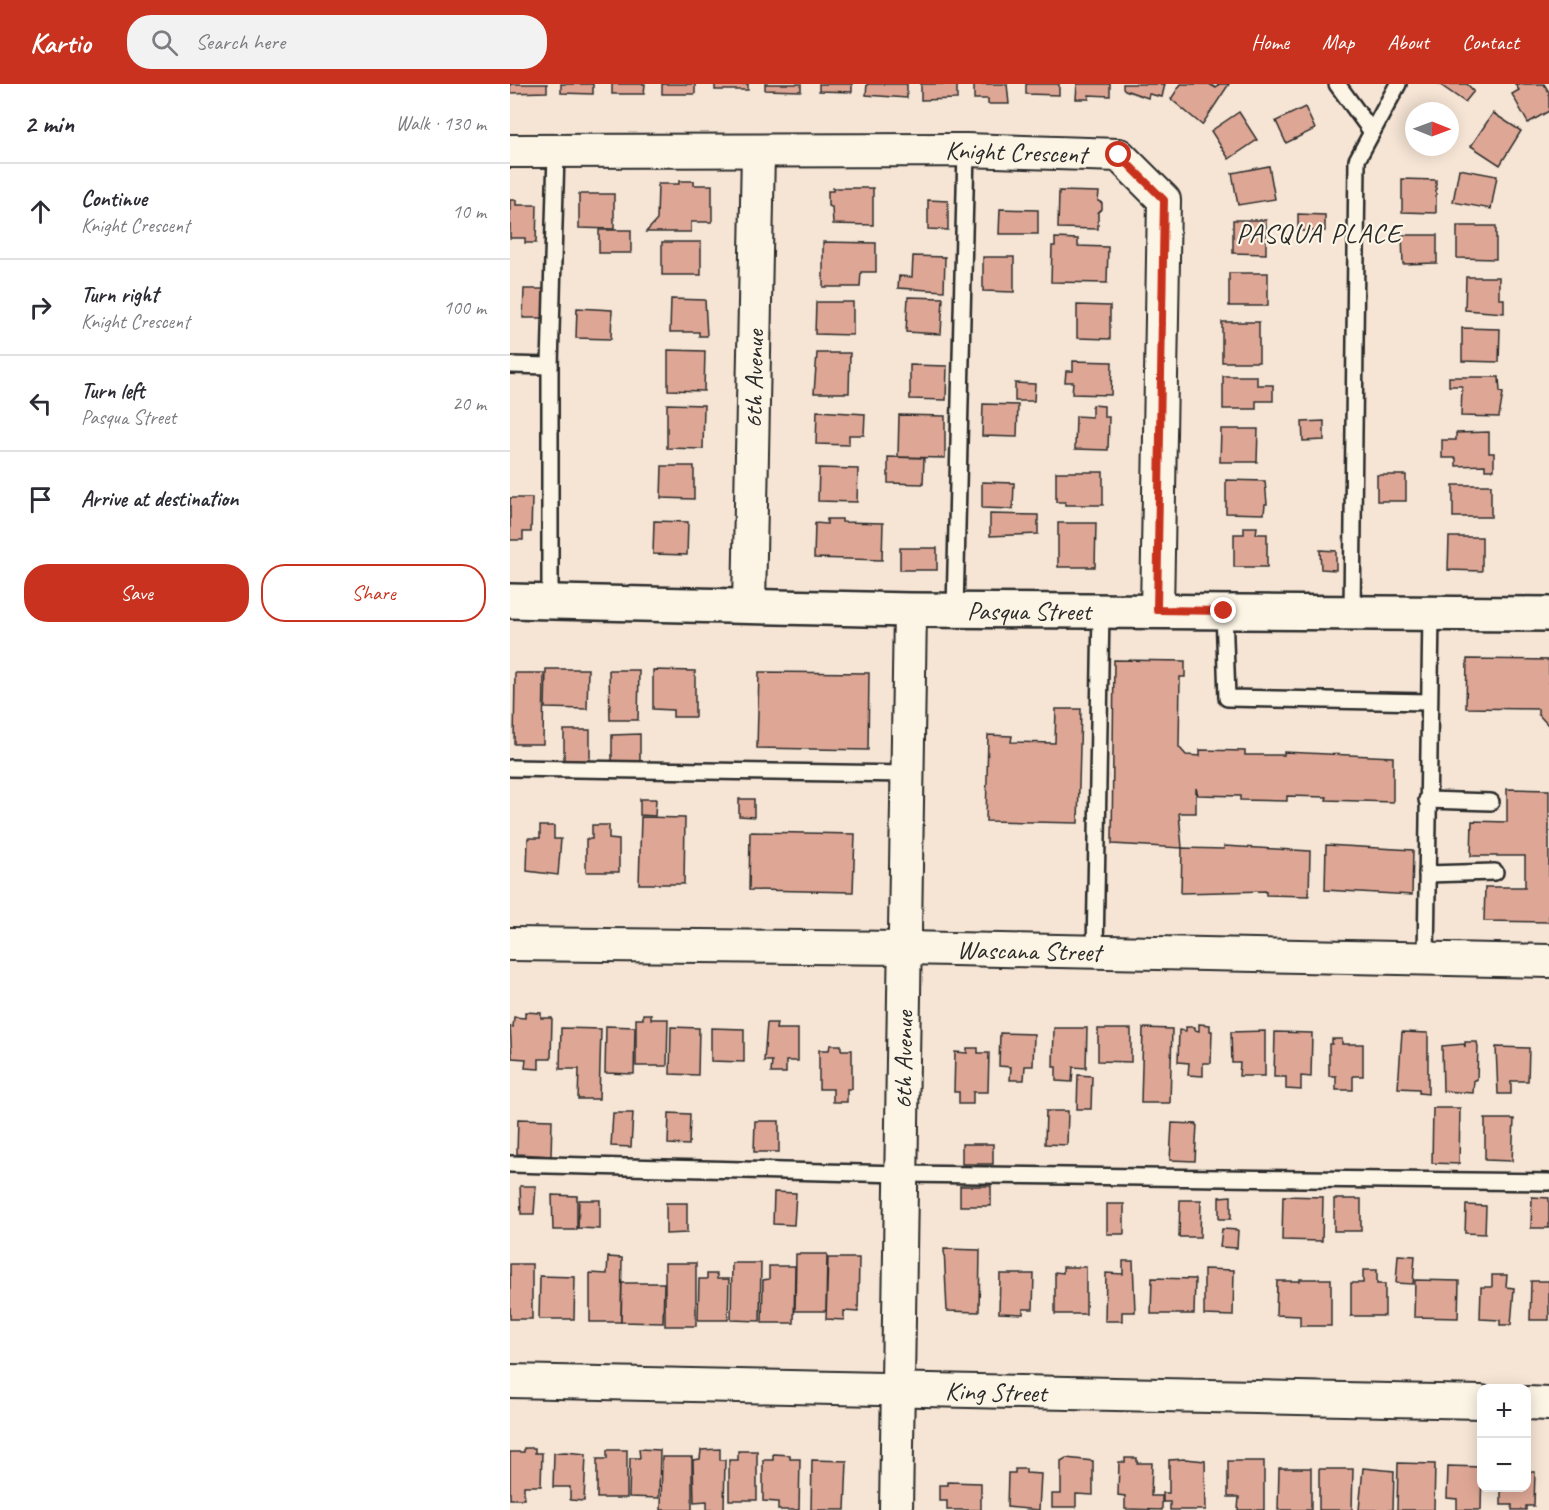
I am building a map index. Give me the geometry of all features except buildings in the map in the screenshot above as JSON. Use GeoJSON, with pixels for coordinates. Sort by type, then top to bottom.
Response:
{"type":"FeatureCollection","features":[{"type":"Feature","properties":{"kind":"street","name":"Knight Crescent"},"geometry":{"type":"LineString","coordinates":[[510,151],[556,153],[966,150],[1119,155],[1164,200],[1157,610]]}},
{"type":"Feature","properties":{"kind":"street","name":"6th Avenue"},"geometry":{"type":"LineString","coordinates":[[749,605],[758,152]]}},
{"type":"Feature","properties":{"kind":"street","name":"Pasqua Street"},"geometry":{"type":"LineString","coordinates":[[510,601],[910,610],[1549,614]]}},
{"type":"Feature","properties":{"kind":"street","name":"6th Avenue"},"geometry":{"type":"LineString","coordinates":[[896,1510],[910,610]]}},
{"type":"Feature","properties":{"kind":"street","name":"Wascana Street"},"geometry":{"type":"LineString","coordinates":[[510,944],[905,948],[1549,961]]}},
{"type":"Feature","properties":{"kind":"street","name":"King Street"},"geometry":{"type":"LineString","coordinates":[[510,1381],[1477,1402]]}},
{"type":"Feature","properties":{"kind":"street"},"geometry":{"type":"LineString","coordinates":[[1531,1403],[1549,1404]]}},
{"type":"Feature","properties":{"kind":"lane"},"geometry":{"type":"LineString","coordinates":[[1337,84],[1372,132]]}},
{"type":"Feature","properties":{"kind":"lane"},"geometry":{"type":"LineString","coordinates":[[1352,612],[1357,160],[1398,84]]}},
{"type":"Feature","properties":{"kind":"lane"},"geometry":{"type":"LineString","coordinates":[[955,610],[966,150]]}},
{"type":"Feature","properties":{"kind":"lane"},"geometry":{"type":"LineString","coordinates":[[550,602],[550,366],[556,153]]}},
{"type":"Feature","properties":{"kind":"lane"},"geometry":{"type":"LineString","coordinates":[[510,365],[550,366]]}},
{"type":"Feature","properties":{"kind":"lane"},"geometry":{"type":"LineString","coordinates":[[1095,952],[1101,610]]}},
{"type":"Feature","properties":{"kind":"lane"},"geometry":{"type":"LineString","coordinates":[[1224,611],[1227,698],[1428,702]]}},
{"type":"Feature","properties":{"kind":"lane"},"geometry":{"type":"LineString","coordinates":[[1426,959],[1431,612]]}},
{"type":"Feature","properties":{"kind":"lane"},"geometry":{"type":"LineString","coordinates":[[510,768],[908,774]]}},
{"type":"Feature","properties":{"kind":"lane"},"geometry":{"type":"LineString","coordinates":[[1427,800],[1491,802]]}},
{"type":"Feature","properties":{"kind":"lane"},"geometry":{"type":"LineString","coordinates":[[1427,874],[1495,872]]}},
{"type":"Feature","properties":{"kind":"lane"},"geometry":{"type":"LineString","coordinates":[[510,1164],[902,1174],[1549,1182]]}},
{"type":"Feature","properties":{"kind":"district","name":"PASQUA PLACE"},"geometry":{"type":"Point","coordinates":[1319,233]}},
{"type":"Feature","properties":{"kind":"route"},"geometry":{"type":"LineString","coordinates":[[1119,155],[1164,200],[1157,610],[1224,611]]}}]}
